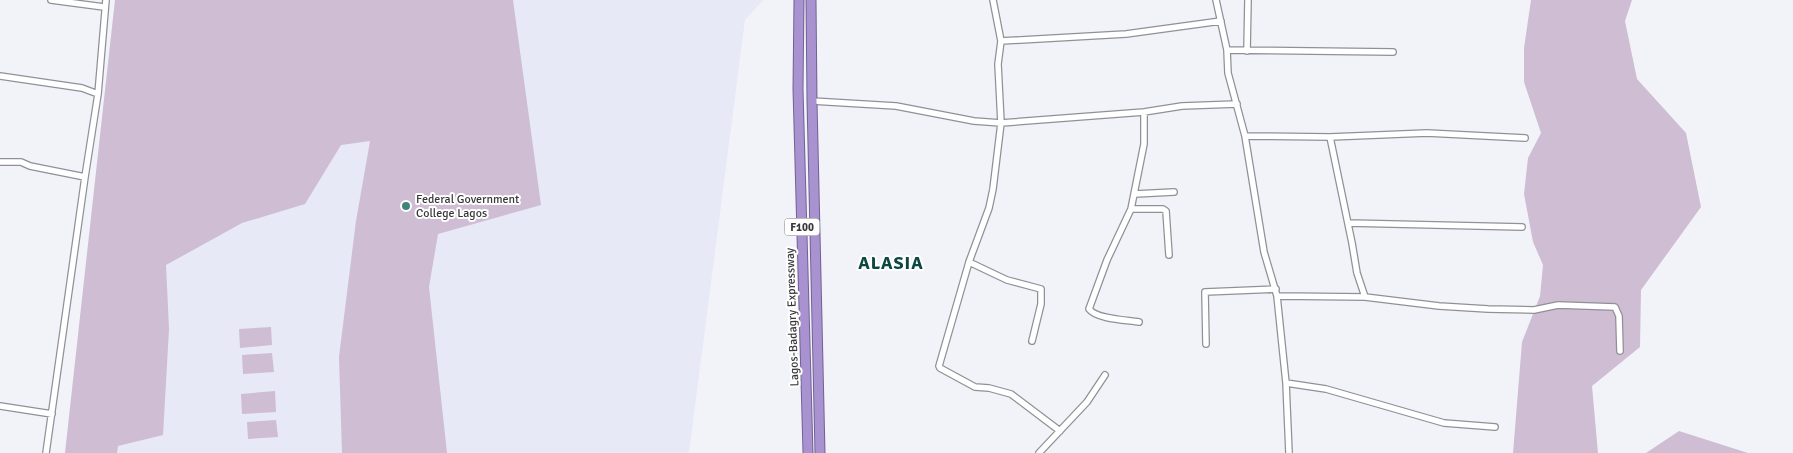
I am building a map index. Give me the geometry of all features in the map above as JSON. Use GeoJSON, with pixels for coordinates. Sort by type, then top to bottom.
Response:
{"type":"FeatureCollection","features":[{"type":"Feature","properties":{"kind":"highway","name":"Lagos-Badagry Expressway"},"geometry":{"type":"LineString","coordinates":[[799,0],[798,89],[808,453]]}},
{"type":"Feature","properties":{"kind":"highway","name":"Lagos-Badagry Expressway"},"geometry":{"type":"LineString","coordinates":[[811,0],[820,453]]}},
{"type":"Feature","properties":{"kind":"street"},"geometry":{"type":"LineString","coordinates":[[46,453],[98,94],[105,3],[51,0]]}},
{"type":"Feature","properties":{"kind":"street"},"geometry":{"type":"LineString","coordinates":[[993,0],[1001,41],[998,64],[1001,123],[993,188],[989,208],[970,262],[939,364],[940,368],[976,386],[1011,394],[1060,430]]}},
{"type":"Feature","properties":{"kind":"street"},"geometry":{"type":"LineString","coordinates":[[1216,0],[1227,50],[1228,73],[1245,136],[1264,252],[1278,296],[1286,383],[1289,453]]}},
{"type":"Feature","properties":{"kind":"street"},"geometry":{"type":"LineString","coordinates":[[1247,50],[1248,0]]}},
{"type":"Feature","properties":{"kind":"street"},"geometry":{"type":"LineString","coordinates":[[1001,41],[1126,34],[1221,21]]}},
{"type":"Feature","properties":{"kind":"street"},"geometry":{"type":"LineString","coordinates":[[1227,50],[1393,52]]}},
{"type":"Feature","properties":{"kind":"street"},"geometry":{"type":"LineString","coordinates":[[0,76],[82,88],[98,94]]}},
{"type":"Feature","properties":{"kind":"street"},"geometry":{"type":"LineString","coordinates":[[812,101],[896,106],[974,121],[1001,123],[1144,112],[1182,106],[1236,104]]}},
{"type":"Feature","properties":{"kind":"street"},"geometry":{"type":"LineString","coordinates":[[1139,322],[1104,317],[1089,309],[1106,260],[1131,209],[1144,144],[1144,112]]}},
{"type":"Feature","properties":{"kind":"street"},"geometry":{"type":"LineString","coordinates":[[1245,136],[1330,137],[1427,133],[1525,138]]}},
{"type":"Feature","properties":{"kind":"street"},"geometry":{"type":"LineString","coordinates":[[1330,137],[1357,273],[1365,297]]}},
{"type":"Feature","properties":{"kind":"street"},"geometry":{"type":"LineString","coordinates":[[0,162],[21,162],[30,166],[85,177]]}},
{"type":"Feature","properties":{"kind":"street"},"geometry":{"type":"LineString","coordinates":[[1135,194],[1174,192]]}},
{"type":"Feature","properties":{"kind":"street"},"geometry":{"type":"LineString","coordinates":[[1131,209],[1163,209],[1166,211],[1169,255]]}},
{"type":"Feature","properties":{"kind":"street"},"geometry":{"type":"LineString","coordinates":[[1348,223],[1522,227]]}},
{"type":"Feature","properties":{"kind":"street"},"geometry":{"type":"LineString","coordinates":[[970,262],[1007,280],[1041,289],[1041,304],[1032,341]]}},
{"type":"Feature","properties":{"kind":"street"},"geometry":{"type":"LineString","coordinates":[[1206,344],[1205,292],[1276,290]]}},
{"type":"Feature","properties":{"kind":"street"},"geometry":{"type":"LineString","coordinates":[[1278,296],[1365,297],[1439,306],[1488,309],[1534,310],[1558,306],[1615,307],[1619,316],[1620,351]]}},
{"type":"Feature","properties":{"kind":"street"},"geometry":{"type":"LineString","coordinates":[[1039,453],[1087,402],[1105,375]]}},
{"type":"Feature","properties":{"kind":"street"},"geometry":{"type":"LineString","coordinates":[[1286,383],[1326,389],[1444,423],[1496,426]]}},
{"type":"Feature","properties":{"kind":"street"},"geometry":{"type":"LineString","coordinates":[[0,406],[52,414]]}},
{"type":"Feature","properties":{"kind":"shaded area","name":"Federal Government College Lagos"},"geometry":{"type":"Polygon","coordinates":[[[115,0],[763,0],[745,20],[689,453],[65,453],[115,0]]]}},
{"type":"Feature","properties":{"kind":"shaded area"},"geometry":{"type":"Polygon","coordinates":[[[115,0],[513,0],[541,205],[438,234],[429,287],[447,453],[342,453],[339,357],[356,221],[370,141],[341,145],[305,204],[242,223],[166,265],[169,329],[163,435],[118,446],[117,453],[65,453],[115,0]]]}},
{"type":"Feature","properties":{"kind":"shaded area"},"geometry":{"type":"Polygon","coordinates":[[[1531,0],[1632,0],[1625,21],[1637,79],[1686,133],[1701,207],[1641,290],[1640,347],[1592,386],[1598,453],[1513,453],[1522,342],[1540,296],[1543,265],[1533,242],[1524,194],[1528,158],[1541,133],[1524,82],[1524,48],[1531,0]]]}},
{"type":"Feature","properties":{"kind":"shaded area"},"geometry":{"type":"Polygon","coordinates":[[[271,327],[272,345],[240,348],[239,329],[271,327]]]}},
{"type":"Feature","properties":{"kind":"shaded area"},"geometry":{"type":"Polygon","coordinates":[[[272,353],[274,372],[243,374],[242,355],[272,353]]]}},
{"type":"Feature","properties":{"kind":"shaded area"},"geometry":{"type":"Polygon","coordinates":[[[275,391],[276,412],[242,414],[241,394],[275,391]]]}},
{"type":"Feature","properties":{"kind":"shaded area"},"geometry":{"type":"Polygon","coordinates":[[[276,420],[278,437],[248,439],[247,422],[276,420]]]}},
{"type":"Feature","properties":{"kind":"shaded area"},"geometry":{"type":"Polygon","coordinates":[[[1679,431],[1748,453],[1646,453],[1679,431]]]}},
{"type":"Feature","properties":{"kind":"place","name":"Federal Government College Lagos"},"geometry":{"type":"Point","coordinates":[406,206]}},
{"type":"Feature","properties":{"kind":"district","name":"ALASIA"},"geometry":{"type":"Point","coordinates":[891,263]}}]}
